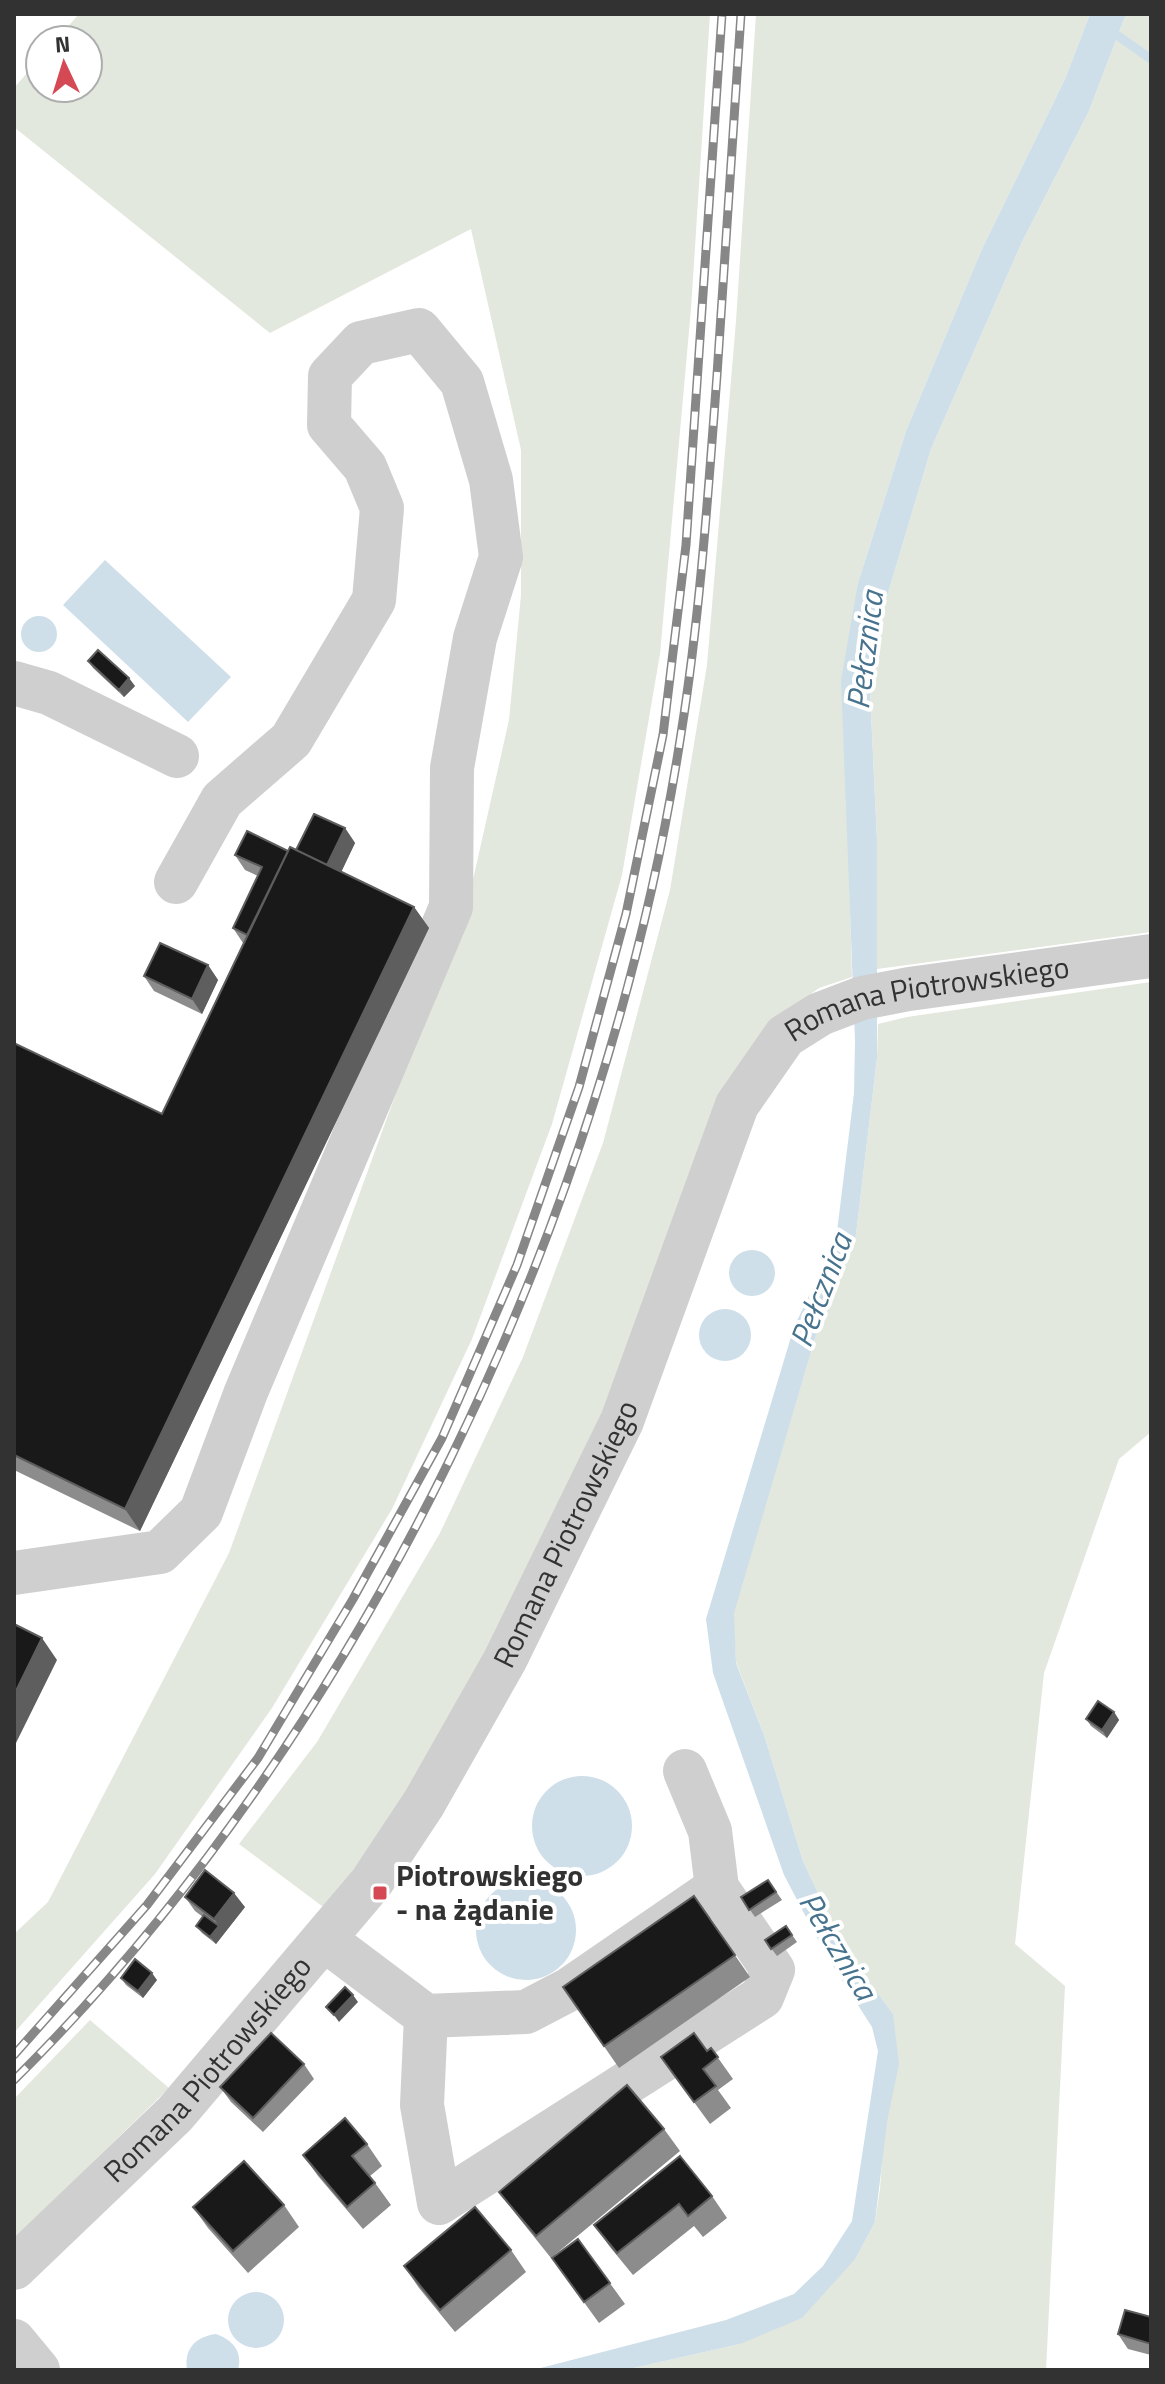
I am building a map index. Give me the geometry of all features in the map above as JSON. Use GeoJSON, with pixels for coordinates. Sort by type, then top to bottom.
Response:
{"type":"FeatureCollection","features":[{"type":"Feature","properties":{"kind":"street"},"geometry":{"type":"LineString","coordinates":[[14,1573],[160,1552],[201,1512],[246,1392],[451,907],[452,768],[475,638],[501,557],[491,480],[462,382],[419,330],[361,343],[330,376],[329,425],[365,467],[382,508],[374,600],[291,740],[222,800],[176,882]]}},
{"type":"Feature","properties":{"kind":"street"},"geometry":{"type":"LineString","coordinates":[[14,683],[49,693],[177,756]]}},
{"type":"Feature","properties":{"kind":"street","name":"Romana Piotrowskiego"},"geometry":{"type":"LineString","coordinates":[[14,2268],[175,2114],[371,1883],[424,1803],[505,1660],[622,1421],[737,1105],[785,1036],[820,1014],[862,998],[1151,956]]}},
{"type":"Feature","properties":{"kind":"street"},"geometry":{"type":"LineString","coordinates":[[426,2016],[422,2105],[439,2203],[762,1997],[773,1970],[717,1888],[710,1831],[685,1771]]}},
{"type":"Feature","properties":{"kind":"street"},"geometry":{"type":"LineString","coordinates":[[325,1940],[426,2016],[526,2012],[570,1989],[717,1888]]}},
{"type":"Feature","properties":{"kind":"street"},"geometry":{"type":"LineString","coordinates":[[14,2341],[38,2370]]}},
{"type":"Feature","properties":{"kind":"shaded area"},"geometry":{"type":"Polygon","coordinates":[[[79,14],[710,14],[691,309],[660,654],[622,875],[552,1124],[472,1339],[392,1509],[272,1708],[155,1874],[14,2033],[14,1934],[48,1902],[229,1553],[472,884],[509,720],[521,595],[521,450],[471,229],[270,333],[14,127],[14,88],[24,76],[24,104],[104,104],[104,24],[70,24],[79,14]]]}},
{"type":"Feature","properties":{"kind":"shaded area"},"geometry":{"type":"Polygon","coordinates":[[[756,14],[1090,14],[1065,79],[981,251],[906,431],[858,583],[848,833],[852,977],[819,988],[772,1022],[608,1415],[492,1653],[413,1785],[326,1909],[239,1844],[317,1742],[440,1533],[523,1357],[603,1143],[670,890],[707,665],[736,321],[756,14]]]}},
{"type":"Feature","properties":{"kind":"shaded area"},"geometry":{"type":"Polygon","coordinates":[[[1126,14],[1151,14],[1151,932],[877,969],[877,840],[870,691],[886,600],[931,449],[1022,242],[1089,111],[1126,14]]]}},
{"type":"Feature","properties":{"kind":"shaded area"},"geometry":{"type":"Polygon","coordinates":[[[1151,982],[1151,1432],[1119,1459],[1044,1673],[1015,1944],[1065,1986],[1046,2370],[625,2370],[740,2344],[856,2258],[875,2222],[893,2014],[842,1944],[803,1861],[764,1735],[736,1662],[733,1613],[819,1325],[855,1243],[877,1058],[878,1024],[907,1017],[1151,982]]]}},
{"type":"Feature","properties":{"kind":"shaded area"},"geometry":{"type":"Polygon","coordinates":[[[90,2020],[169,2088],[14,2239],[14,2099],[90,2020]]]}},
{"type":"Feature","properties":{"kind":"water","name":"Pełcznica"},"geometry":{"type":"Polygon","coordinates":[[[1090,14],[1126,14],[1089,111],[1022,242],[931,449],[886,600],[870,691],[877,840],[877,1058],[855,1243],[819,1325],[734,1613],[736,1663],[764,1735],[803,1861],[842,1944],[893,2014],[899,2064],[887,2122],[875,2222],[856,2258],[802,2318],[740,2344],[625,2370],[533,2370],[726,2320],[794,2294],[823,2266],[852,2221],[878,2051],[872,2027],[826,1955],[784,1875],[713,1673],[706,1619],[794,1327],[836,1240],[854,1093],[855,1041],[841,680],[858,583],[906,431],[981,251],[1065,79],[1090,14]]]}},
{"type":"Feature","properties":{"kind":"water"},"geometry":{"type":"Polygon","coordinates":[[[105,560],[231,677],[188,722],[63,605],[105,560]]]}},
{"type":"Feature","properties":{"kind":"water"},"geometry":{"type":"Polygon","coordinates":[[[39,616],[52,621],[57,634],[52,647],[39,652],[26,647],[21,634],[26,621],[39,616]]]}},
{"type":"Feature","properties":{"kind":"water"},"geometry":{"type":"Polygon","coordinates":[[[752,1250],[768,1257],[775,1273],[768,1289],[752,1296],[736,1289],[729,1273],[736,1257],[752,1250]]]}},
{"type":"Feature","properties":{"kind":"water"},"geometry":{"type":"Polygon","coordinates":[[[725,1309],[744,1316],[751,1335],[744,1354],[725,1361],[706,1354],[699,1335],[706,1316],[725,1309]]]}},
{"type":"Feature","properties":{"kind":"water"},"geometry":{"type":"Polygon","coordinates":[[[582,1776],[610,1784],[624,1798],[632,1826],[624,1854],[610,1868],[582,1876],[554,1868],[540,1854],[532,1826],[540,1798],[554,1784],[582,1776]]]}},
{"type":"Feature","properties":{"kind":"water"},"geometry":{"type":"Polygon","coordinates":[[[526,1880],[554,1888],[568,1902],[576,1930],[568,1958],[554,1972],[526,1980],[498,1972],[484,1958],[476,1930],[484,1902],[498,1888],[526,1880]]]}},
{"type":"Feature","properties":{"kind":"water"},"geometry":{"type":"Polygon","coordinates":[[[256,2292],[276,2300],[284,2320],[276,2340],[256,2348],[236,2340],[228,2320],[236,2300],[256,2292]]]}},
{"type":"Feature","properties":{"kind":"water"},"geometry":{"type":"Polygon","coordinates":[[[216,2334],[238,2352],[238,2370],[187,2370],[187,2356],[192,2345],[216,2334]]]}},
{"type":"Feature","properties":{"kind":"building"},"geometry":{"type":"Polygon","coordinates":[[[98,650],[129,678],[119,690],[88,661],[98,650]]]}},
{"type":"Feature","properties":{"kind":"building"},"geometry":{"type":"Polygon","coordinates":[[[314,814],[345,828],[327,865],[296,850],[314,814]]]}},
{"type":"Feature","properties":{"kind":"building"},"geometry":{"type":"Polygon","coordinates":[[[247,831],[288,851],[247,935],[233,928],[262,867],[235,855],[247,831]]]}},
{"type":"Feature","properties":{"kind":"building"},"geometry":{"type":"Polygon","coordinates":[[[290,847],[414,907],[125,1509],[14,1455],[14,1043],[162,1114],[290,847]]]}},
{"type":"Feature","properties":{"kind":"building"},"geometry":{"type":"Polygon","coordinates":[[[160,943],[208,965],[192,999],[144,976],[160,943]]]}},
{"type":"Feature","properties":{"kind":"building"},"geometry":{"type":"Polygon","coordinates":[[[14,1624],[42,1638],[14,1695],[14,1624]]]}},
{"type":"Feature","properties":{"kind":"building"},"geometry":{"type":"Polygon","coordinates":[[[1098,1701],[1114,1712],[1102,1730],[1086,1719],[1098,1701]]]}},
{"type":"Feature","properties":{"kind":"building"},"geometry":{"type":"Polygon","coordinates":[[[205,1870],[234,1893],[214,1919],[185,1897],[205,1870]]]}},
{"type":"Feature","properties":{"kind":"building"},"geometry":{"type":"Polygon","coordinates":[[[768,1880],[776,1892],[749,1910],[741,1897],[768,1880]]]}},
{"type":"Feature","properties":{"kind":"building"},"geometry":{"type":"Polygon","coordinates":[[[694,1896],[735,1955],[604,2046],[563,1987],[694,1896]]]}},
{"type":"Feature","properties":{"kind":"building"},"geometry":{"type":"Polygon","coordinates":[[[204,1915],[219,1926],[210,1937],[196,1926],[204,1915]]]}},
{"type":"Feature","properties":{"kind":"building"},"geometry":{"type":"Polygon","coordinates":[[[786,1926],[792,1935],[771,1949],[765,1940],[786,1926]]]}},
{"type":"Feature","properties":{"kind":"building"},"geometry":{"type":"Polygon","coordinates":[[[135,1959],[152,1973],[138,1991],[121,1978],[135,1959]]]}},
{"type":"Feature","properties":{"kind":"building"},"geometry":{"type":"Polygon","coordinates":[[[345,1987],[353,1995],[334,2015],[326,2007],[345,1987]]]}},
{"type":"Feature","properties":{"kind":"building"},"geometry":{"type":"Polygon","coordinates":[[[271,2033],[304,2064],[253,2118],[220,2087],[271,2033]]]}},
{"type":"Feature","properties":{"kind":"building"},"geometry":{"type":"Polygon","coordinates":[[[694,2033],[707,2051],[711,2048],[718,2057],[703,2069],[716,2086],[694,2102],[661,2057],[694,2033]]]}},
{"type":"Feature","properties":{"kind":"building"},"geometry":{"type":"Polygon","coordinates":[[[627,2085],[664,2129],[536,2236],[499,2192],[627,2085]]]}},
{"type":"Feature","properties":{"kind":"building"},"geometry":{"type":"Polygon","coordinates":[[[345,2118],[367,2144],[352,2156],[375,2183],[347,2207],[303,2155],[345,2118]]]}},
{"type":"Feature","properties":{"kind":"building"},"geometry":{"type":"Polygon","coordinates":[[[680,2156],[712,2196],[688,2216],[679,2204],[617,2253],[594,2225],[680,2156]]]}},
{"type":"Feature","properties":{"kind":"building"},"geometry":{"type":"Polygon","coordinates":[[[244,2161],[284,2205],[233,2251],[193,2207],[244,2161]]]}},
{"type":"Feature","properties":{"kind":"building"},"geometry":{"type":"Polygon","coordinates":[[[475,2207],[511,2250],[440,2310],[404,2266],[475,2207]]]}},
{"type":"Feature","properties":{"kind":"building"},"geometry":{"type":"Polygon","coordinates":[[[578,2239],[610,2283],[584,2302],[552,2258],[578,2239]]]}},
{"type":"Feature","properties":{"kind":"building"},"geometry":{"type":"Polygon","coordinates":[[[1125,2310],[1151,2317],[1151,2344],[1118,2334],[1125,2310]]]}},
{"type":"Feature","properties":{"kind":"waterway"},"geometry":{"type":"LineString","coordinates":[[1108,29],[1151,59]]}},
{"type":"Feature","properties":{"kind":"railway"},"geometry":{"type":"LineString","coordinates":[[14,2055],[147,1905],[258,1758],[353,1599],[442,1438],[517,1265],[579,1087],[626,914],[663,735],[686,545],[722,14]]}},
{"type":"Feature","properties":{"kind":"railway"},"geometry":{"type":"LineString","coordinates":[[14,2080],[140,1943],[255,1792],[358,1630],[450,1459],[529,1281],[594,1100],[645,916],[688,689],[710,465],[741,14]]}},
{"type":"Feature","properties":{"kind":"place","name":"Piotrowskiego - na żądanie"},"geometry":{"type":"Point","coordinates":[380,1893]}}]}
